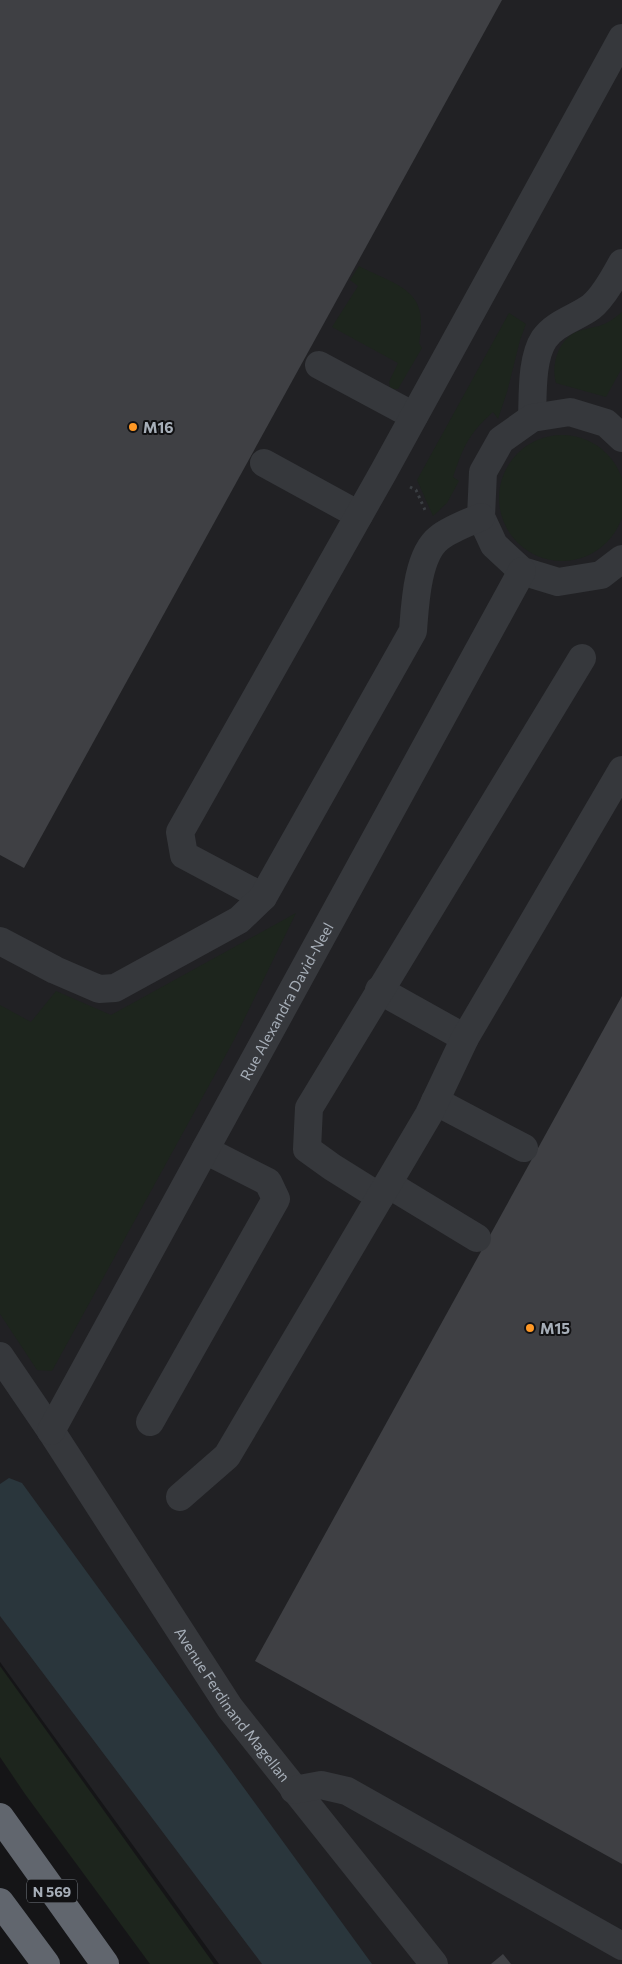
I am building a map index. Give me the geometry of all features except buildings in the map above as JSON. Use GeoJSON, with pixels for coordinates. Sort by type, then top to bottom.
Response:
{"type":"FeatureCollection","features":[{"type":"Feature","properties":{"kind":"highway","name":"N 569"},"geometry":{"type":"LineString","coordinates":[[0,1817],[105,1964]]}},
{"type":"Feature","properties":{"kind":"highway","name":"N 569"},"geometry":{"type":"LineString","coordinates":[[0,1902],[46,1964]]}},
{"type":"Feature","properties":{"kind":"street"},"geometry":{"type":"LineString","coordinates":[[263,897],[184,855],[180,832],[384,471],[622,38]]}},
{"type":"Feature","properties":{"kind":"street"},"geometry":{"type":"LineString","coordinates":[[532,418],[534,366],[544,340],[560,324],[592,306],[614,278],[622,263]]}},
{"type":"Feature","properties":{"kind":"street"},"geometry":{"type":"LineString","coordinates":[[319,365],[414,416]]}},
{"type":"Feature","properties":{"kind":"street"},"geometry":{"type":"LineString","coordinates":[[622,438],[606,423],[570,412],[532,418],[501,440],[483,472],[481,517],[494,546],[522,572],[558,582],[600,575],[622,559]]}},
{"type":"Feature","properties":{"kind":"street"},"geometry":{"type":"LineString","coordinates":[[264,462],[359,515]]}},
{"type":"Feature","properties":{"kind":"street"},"geometry":{"type":"LineString","coordinates":[[0,941],[56,970],[99,989],[115,988],[239,920],[263,897],[413,631],[417,588],[423,560],[438,538],[481,517]]}},
{"type":"Feature","properties":{"kind":"street","name":"Rue Alexandra David-Neel"},"geometry":{"type":"LineString","coordinates":[[51,1431],[522,572]]}},
{"type":"Feature","properties":{"kind":"street"},"geometry":{"type":"LineString","coordinates":[[477,1238],[384,1190],[332,1167],[308,1148],[309,1108],[582,658]]}},
{"type":"Feature","properties":{"kind":"street"},"geometry":{"type":"LineString","coordinates":[[180,1497],[227,1456],[384,1190],[435,1100],[465,1038],[622,770]]}},
{"type":"Feature","properties":{"kind":"street"},"geometry":{"type":"LineString","coordinates":[[379,990],[465,1038]]}},
{"type":"Feature","properties":{"kind":"street"},"geometry":{"type":"LineString","coordinates":[[435,1100],[524,1148]]}},
{"type":"Feature","properties":{"kind":"street"},"geometry":{"type":"LineString","coordinates":[[150,1422],[276,1199],[268,1182],[205,1150]]}},
{"type":"Feature","properties":{"kind":"street","name":"Avenue Ferdinand Magellan"},"geometry":{"type":"LineString","coordinates":[[0,1356],[51,1431],[230,1708],[434,1964]]}},
{"type":"Feature","properties":{"kind":"street"},"geometry":{"type":"LineString","coordinates":[[294,1790],[321,1786],[347,1791],[622,1946]]}},
{"type":"Feature","properties":{"kind":"path"},"geometry":{"type":"LineString","coordinates":[[384,471],[416,490],[438,538]]}},
{"type":"Feature","properties":{"kind":"shaded area"},"geometry":{"type":"Polygon","coordinates":[[[0,0],[622,0],[622,1964],[219,1964],[0,1662],[0,0]]]}},
{"type":"Feature","properties":{"kind":"shaded area"},"geometry":{"type":"Polygon","coordinates":[[[359,266],[408,292],[415,300],[420,311],[419,343],[422,348],[398,389],[390,387],[389,382],[398,363],[332,327],[358,286],[350,280],[359,266]]]}},
{"type":"Feature","properties":{"kind":"shaded area"},"geometry":{"type":"Polygon","coordinates":[[[622,312],[622,368],[606,397],[556,383],[555,361],[560,347],[565,341],[576,332],[602,325],[622,312]]]}},
{"type":"Feature","properties":{"kind":"shaded area"},"geometry":{"type":"Polygon","coordinates":[[[509,313],[526,324],[498,419],[493,412],[472,434],[460,457],[453,477],[459,481],[447,503],[433,516],[417,480],[509,313]]]}},
{"type":"Feature","properties":{"kind":"shaded area"},"geometry":{"type":"Polygon","coordinates":[[[562,435],[586,440],[607,453],[620,474],[625,498],[620,522],[607,543],[586,556],[562,561],[538,556],[517,543],[504,522],[499,498],[504,474],[517,453],[538,440],[562,435]]]}},
{"type":"Feature","properties":{"kind":"shaded area"},"geometry":{"type":"Polygon","coordinates":[[[296,913],[234,1040],[52,1371],[37,1370],[0,1314],[0,1005],[31,1022],[56,991],[111,1015],[296,913]]]}},
{"type":"Feature","properties":{"kind":"shaded area"},"geometry":{"type":"Polygon","coordinates":[[[9,1478],[22,1483],[372,1964],[262,1964],[0,1616],[0,1484],[9,1478]]]}},
{"type":"Feature","properties":{"kind":"shaded area"},"geometry":{"type":"Polygon","coordinates":[[[0,1666],[214,1964],[150,1964],[25,1794],[0,1757],[0,1666]]]}},
{"type":"Feature","properties":{"kind":"place","name":"M16"},"geometry":{"type":"Point","coordinates":[133,427]}},
{"type":"Feature","properties":{"kind":"place","name":"M15"},"geometry":{"type":"Point","coordinates":[530,1328]}}]}
